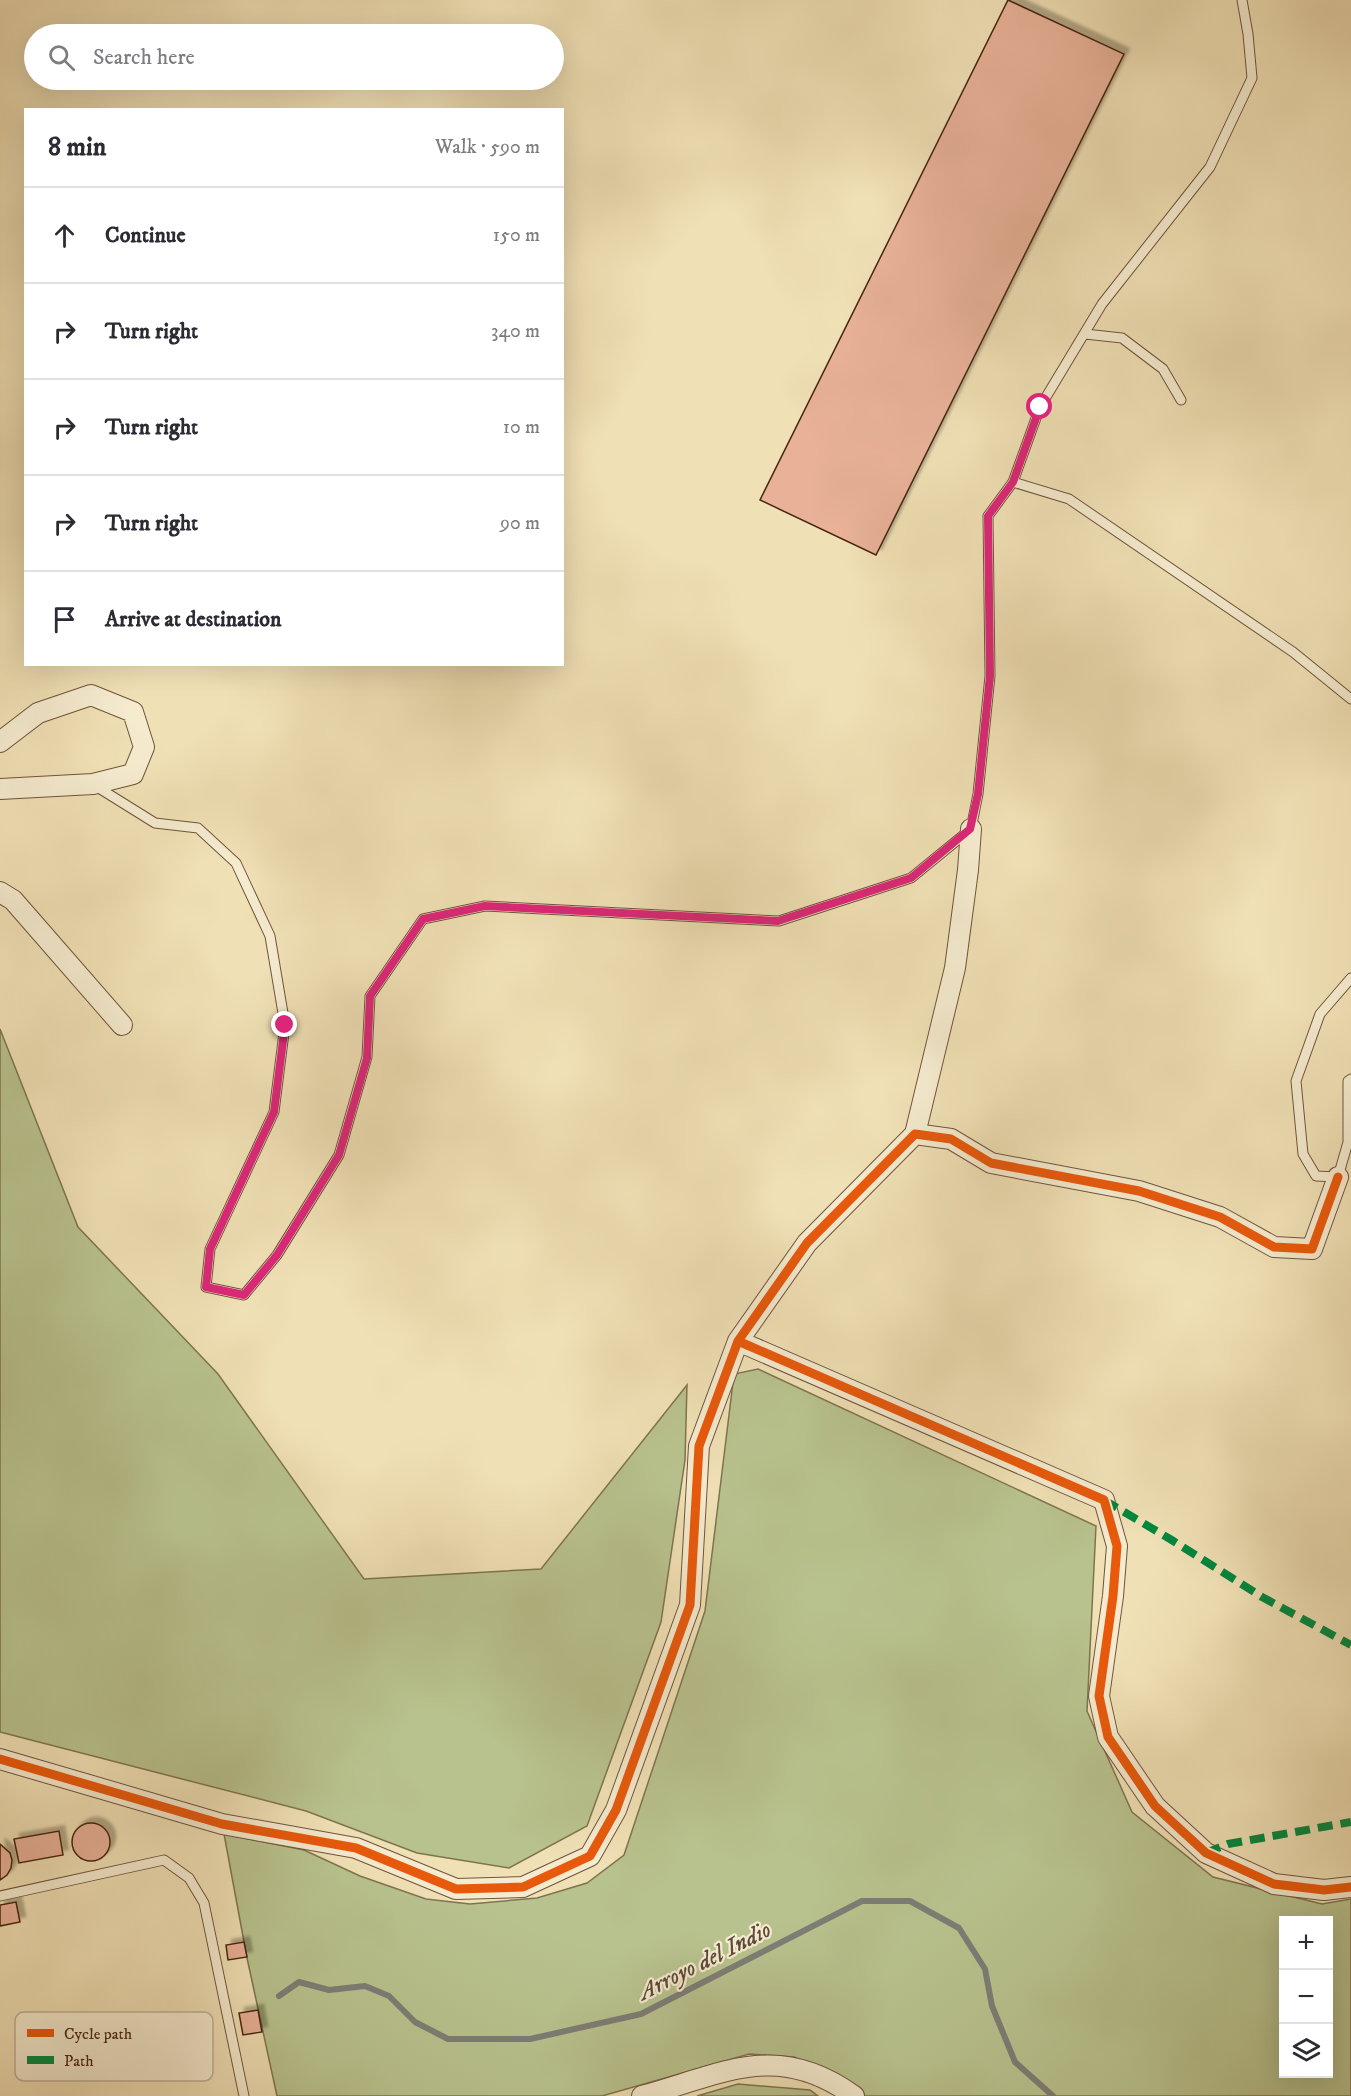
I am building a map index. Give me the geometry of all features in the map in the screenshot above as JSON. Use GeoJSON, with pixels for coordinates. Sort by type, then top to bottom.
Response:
{"type":"FeatureCollection","features":[{"type":"Feature","properties":{"kind":"street"},"geometry":{"type":"LineString","coordinates":[[0,742],[38,712],[90,694],[133,712],[144,747],[133,774],[93,784],[0,789]]}},
{"type":"Feature","properties":{"kind":"street"},"geometry":{"type":"LineString","coordinates":[[0,1759],[222,1824],[356,1848],[456,1889],[524,1887],[590,1856],[616,1810],[690,1605],[699,1446],[738,1341],[807,1243],[915,1134],[955,968],[968,870],[970,829]]}},
{"type":"Feature","properties":{"kind":"street"},"geometry":{"type":"LineString","coordinates":[[0,892],[13,900],[122,1025]]}},
{"type":"Feature","properties":{"kind":"street"},"geometry":{"type":"LineString","coordinates":[[915,1134],[951,1139],[991,1162],[1149,1194],[1220,1217],[1274,1247],[1312,1249],[1338,1177]]}},
{"type":"Feature","properties":{"kind":"street"},"geometry":{"type":"LineString","coordinates":[[738,1341],[1104,1500],[1118,1546],[1099,1696],[1108,1737],[1155,1806],[1206,1853],[1274,1884],[1324,1890],[1351,1887]]}},
{"type":"Feature","properties":{"kind":"street"},"geometry":{"type":"LineString","coordinates":[[642,2096],[740,2067],[769,2064],[800,2069],[833,2081],[854,2096]]}},
{"type":"Feature","properties":{"kind":"lane"},"geometry":{"type":"LineString","coordinates":[[93,784],[155,823],[198,828],[236,863],[270,936],[285,1025],[274,1112],[210,1249],[206,1287],[244,1295],[277,1255],[339,1155],[367,1058],[370,996],[423,919],[485,906],[778,921],[911,878],[970,829],[978,794],[990,676],[988,516],[1013,482],[1040,407],[1102,304],[1210,167],[1252,78],[1242,0]]}},
{"type":"Feature","properties":{"kind":"lane"},"geometry":{"type":"LineString","coordinates":[[1085,334],[1122,339],[1163,369],[1181,400]]}},
{"type":"Feature","properties":{"kind":"lane"},"geometry":{"type":"LineString","coordinates":[[1013,482],[1068,500],[1293,652],[1351,699]]}},
{"type":"Feature","properties":{"kind":"lane"},"geometry":{"type":"LineString","coordinates":[[1351,978],[1320,1014],[1296,1081],[1303,1154],[1316,1176],[1338,1177],[1348,1142],[1348,1081],[1351,1079]]}},
{"type":"Feature","properties":{"kind":"lane"},"geometry":{"type":"LineString","coordinates":[[0,1896],[164,1860],[189,1878],[204,1904],[244,2096]]}},
{"type":"Feature","properties":{"kind":"green space"},"geometry":{"type":"Polygon","coordinates":[[[0,1029],[78,1227],[218,1374],[364,1579],[541,1569],[687,1385],[685,1460],[661,1622],[587,1826],[509,1868],[417,1853],[306,1811],[0,1732],[0,1029]]]}},
{"type":"Feature","properties":{"kind":"green space"},"geometry":{"type":"Polygon","coordinates":[[[758,1369],[1096,1526],[1087,1711],[1132,1812],[1213,1877],[1322,1904],[1351,1899],[1351,2096],[862,2096],[833,2075],[794,2057],[749,2054],[602,2096],[277,2096],[247,1958],[224,1834],[304,1850],[360,1876],[426,1899],[470,1904],[537,1898],[587,1883],[624,1855],[705,1611],[734,1374],[758,1369]]]}},
{"type":"Feature","properties":{"kind":"green space"},"geometry":{"type":"Polygon","coordinates":[[[738,2084],[810,2090],[818,2096],[697,2096],[738,2084]]]}},
{"type":"Feature","properties":{"kind":"building"},"geometry":{"type":"Polygon","coordinates":[[[1008,0],[1124,54],[876,555],[760,500],[1008,0]]]}},
{"type":"Feature","properties":{"kind":"building"},"geometry":{"type":"Polygon","coordinates":[[[91,1823],[104,1829],[110,1842],[104,1855],[91,1861],[78,1855],[72,1842],[78,1829],[91,1823]]]}},
{"type":"Feature","properties":{"kind":"building"},"geometry":{"type":"Polygon","coordinates":[[[59,1831],[63,1855],[19,1863],[14,1839],[59,1831]]]}},
{"type":"Feature","properties":{"kind":"building"},"geometry":{"type":"Polygon","coordinates":[[[0,1844],[10,1853],[12,1860],[7,1875],[0,1880],[0,1844]]]}},
{"type":"Feature","properties":{"kind":"building"},"geometry":{"type":"Polygon","coordinates":[[[16,1902],[20,1922],[0,1926],[0,1905],[16,1902]]]}},
{"type":"Feature","properties":{"kind":"building"},"geometry":{"type":"Polygon","coordinates":[[[244,1942],[247,1957],[228,1960],[226,1945],[244,1942]]]}},
{"type":"Feature","properties":{"kind":"building"},"geometry":{"type":"Polygon","coordinates":[[[258,2010],[262,2032],[243,2035],[239,2013],[258,2010]]]}},
{"type":"Feature","properties":{"kind":"waterway","name":"Arroyo del Indio"},"geometry":{"type":"LineString","coordinates":[[279,1996],[299,1982],[329,1990],[365,1986],[389,1996],[415,2022],[448,2039],[530,2039],[641,2014],[862,1901],[910,1901],[959,1928],[985,1969],[992,2006],[1015,2062],[1053,2096]]}},
{"type":"Feature","properties":{"kind":"marked path"},"geometry":{"type":"LineString","coordinates":[[1104,1500],[1262,1597],[1351,1645]]}},
{"type":"Feature","properties":{"kind":"marked path"},"geometry":{"type":"LineString","coordinates":[[1206,1853],[1228,1844],[1351,1822]]}},
{"type":"Feature","properties":{"kind":"cycle path"},"geometry":{"type":"LineString","coordinates":[[0,1759],[222,1824],[356,1848],[456,1889],[523,1887],[590,1856],[616,1810],[690,1605],[699,1446],[738,1341],[807,1243],[915,1134],[951,1139],[991,1163],[1139,1191],[1220,1217],[1274,1247],[1312,1249],[1338,1177]]}},
{"type":"Feature","properties":{"kind":"cycle path"},"geometry":{"type":"LineString","coordinates":[[738,1341],[1104,1500],[1117,1546],[1113,1596],[1099,1696],[1108,1737],[1155,1806],[1206,1853],[1274,1884],[1324,1890],[1351,1887]]}},
{"type":"Feature","properties":{"kind":"route"},"geometry":{"type":"LineString","coordinates":[[285,1025],[274,1112],[210,1249],[206,1287],[244,1295],[277,1255],[339,1155],[367,1058],[370,996],[423,919],[485,906],[778,921],[911,878],[970,829],[978,794],[990,676],[988,516],[1013,482],[1040,407]]}}]}
